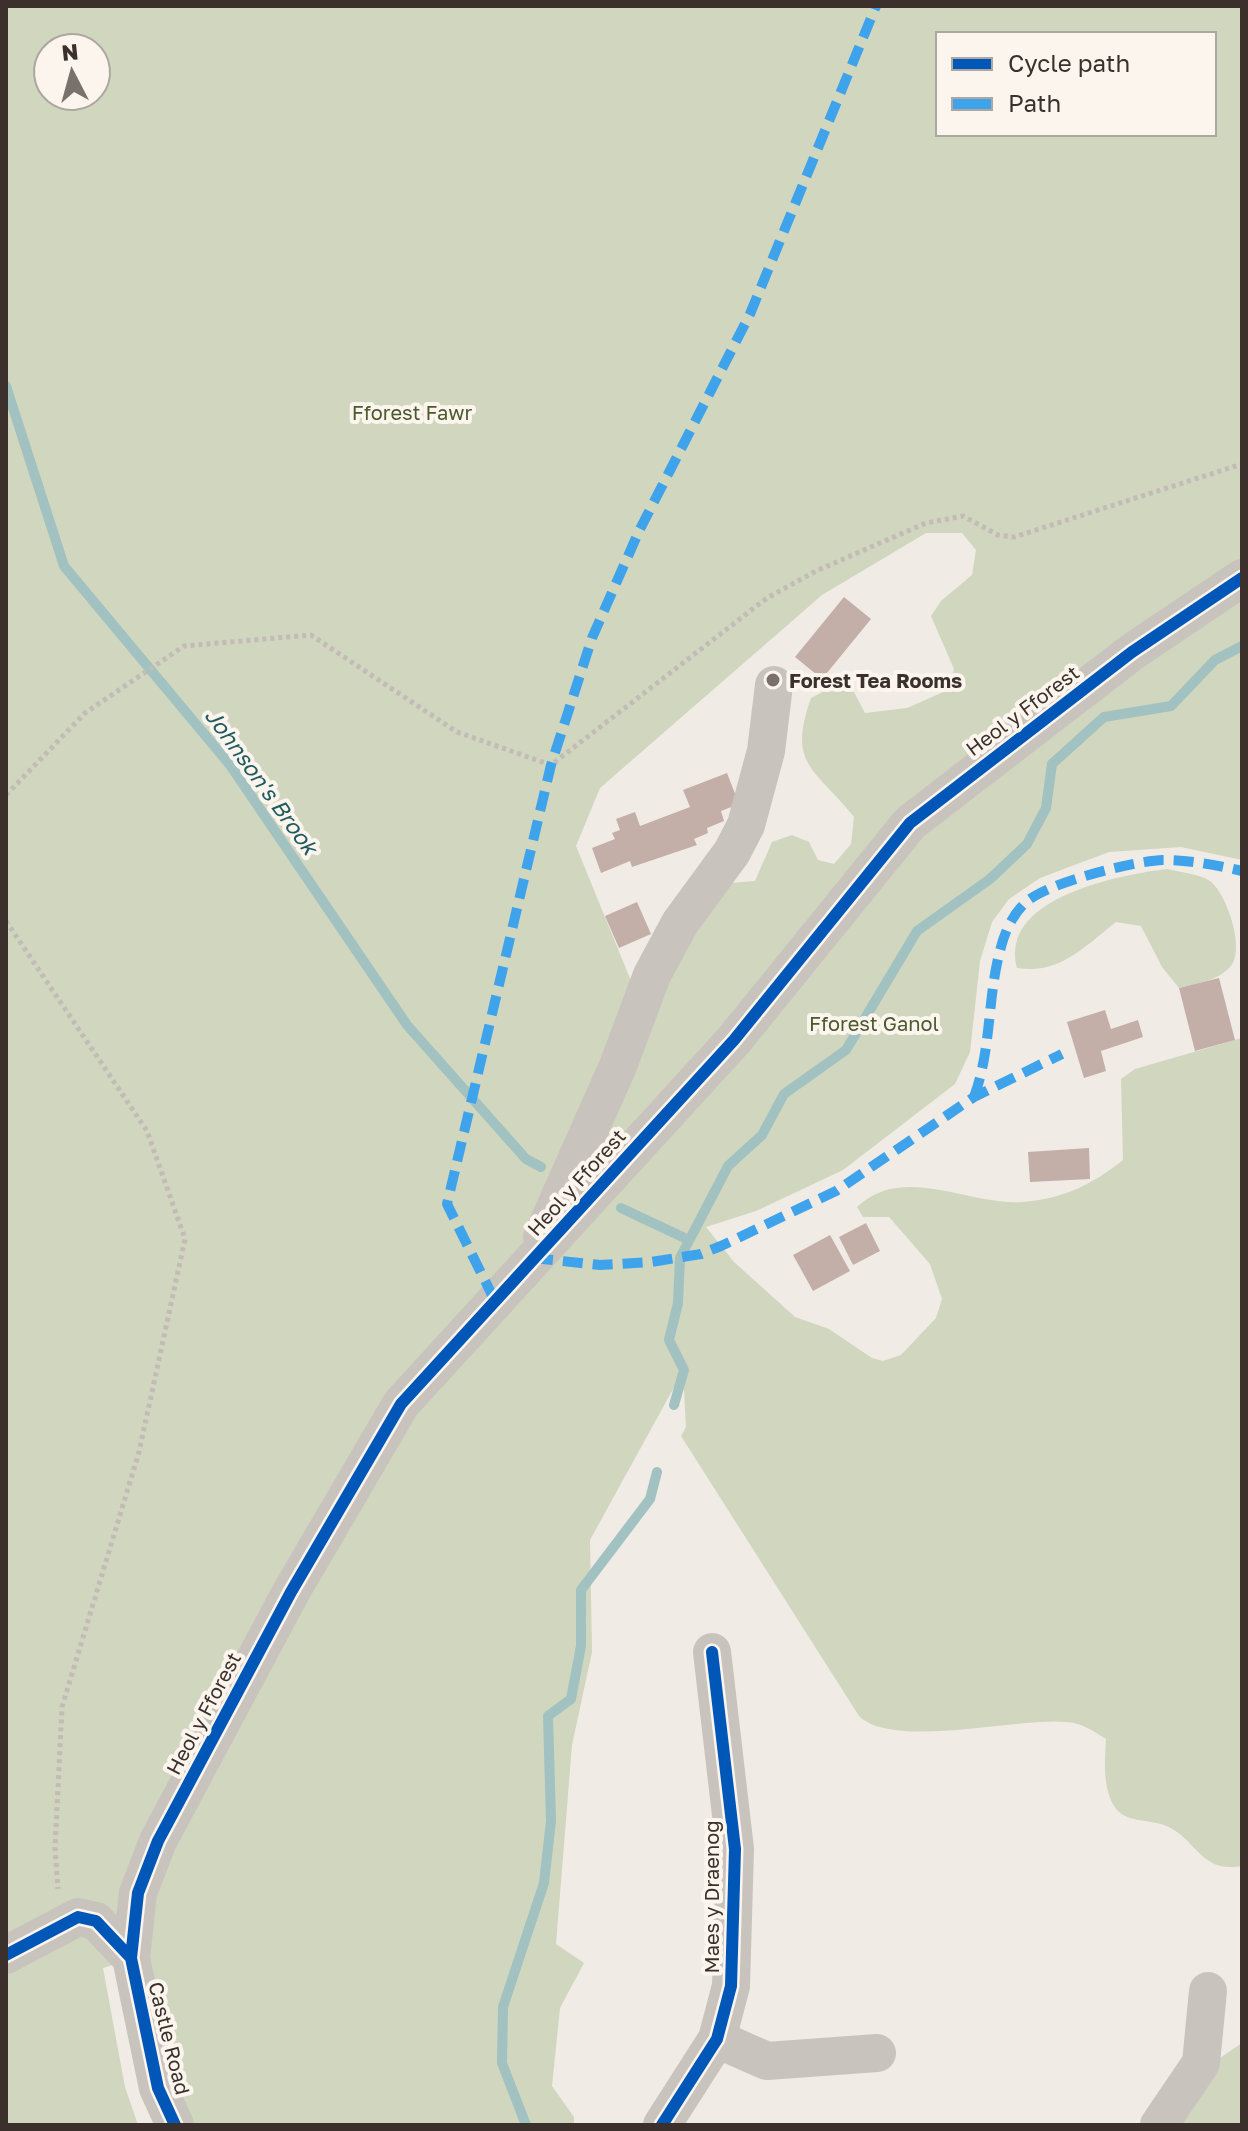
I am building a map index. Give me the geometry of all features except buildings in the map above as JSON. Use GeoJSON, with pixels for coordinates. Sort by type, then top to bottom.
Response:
{"type":"FeatureCollection","features":[{"type":"Feature","properties":{"kind":"street","name":"Heol y Fforest"},"geometry":{"type":"LineString","coordinates":[[131,1958],[138,1893],[158,1841],[291,1592],[401,1404],[734,1040],[910,823],[1132,652],[1242,578]]}},
{"type":"Feature","properties":{"kind":"street"},"geometry":{"type":"LineString","coordinates":[[533,1258],[618,1066],[652,975],[680,923],[732,852],[746,825],[766,751],[774,685]]}},
{"type":"Feature","properties":{"kind":"street","name":"Maes y Draenog"},"geometry":{"type":"LineString","coordinates":[[662,2125],[717,2039],[731,1986],[735,1849],[712,1652]]}},
{"type":"Feature","properties":{"kind":"street"},"geometry":{"type":"LineString","coordinates":[[6,1955],[64,1921],[78,1917],[96,1921],[131,1958]]}},
{"type":"Feature","properties":{"kind":"street","name":"Castle Road"},"geometry":{"type":"LineString","coordinates":[[131,1958],[158,2088],[175,2125]]}},
{"type":"Feature","properties":{"kind":"street"},"geometry":{"type":"LineString","coordinates":[[1159,2125],[1201,2063],[1208,1991]]}},
{"type":"Feature","properties":{"kind":"street"},"geometry":{"type":"LineString","coordinates":[[717,2039],[767,2061],[877,2053]]}},
{"type":"Feature","properties":{"kind":"path"},"geometry":{"type":"LineString","coordinates":[[6,795],[85,713],[184,646],[311,635],[457,732],[551,765],[767,598],[816,571],[926,523],[963,516],[998,535],[1014,537],[1242,464]]}},
{"type":"Feature","properties":{"kind":"path"},"geometry":{"type":"LineString","coordinates":[[6,921],[147,1131],[185,1239],[139,1452],[62,1707],[55,1848],[64,1921]]}},
{"type":"Feature","properties":{"kind":"green space","name":"Fforest Fawr"},"geometry":{"type":"Polygon","coordinates":[[[6,6],[1242,6],[1242,860],[1181,847],[1109,852],[1040,878],[1009,899],[992,922],[980,961],[970,1052],[955,1084],[843,1170],[756,1211],[706,1227],[734,1262],[795,1317],[829,1329],[872,1358],[883,1361],[901,1355],[936,1318],[942,1299],[930,1264],[889,1217],[863,1217],[857,1207],[875,1194],[895,1188],[916,1187],[1002,1202],[1051,1198],[1077,1189],[1123,1160],[1121,1079],[1135,1069],[1242,1038],[1242,1866],[1216,1865],[1175,1831],[1158,1823],[1130,1818],[1118,1811],[1110,1798],[1106,1781],[1106,1739],[1083,1726],[1045,1722],[927,1732],[899,1731],[876,1726],[859,1716],[681,1436],[686,1427],[683,1371],[590,1540],[592,1652],[572,1745],[556,1944],[584,1963],[560,2008],[552,2086],[574,2117],[574,2125],[175,2125],[131,1959],[103,1968],[125,2087],[138,2125],[6,2125],[6,6]],[[926,533],[822,595],[600,788],[576,846],[640,1003],[707,885],[755,881],[772,842],[792,835],[809,842],[818,860],[834,864],[851,844],[854,817],[817,776],[804,753],[804,721],[811,698],[836,685],[854,692],[865,713],[907,708],[948,690],[954,669],[931,616],[941,601],[972,575],[976,550],[962,533],[926,533]]]}},
{"type":"Feature","properties":{"kind":"green space"},"geometry":{"type":"Polygon","coordinates":[[[1167,869],[1210,881],[1223,898],[1232,922],[1236,948],[1230,967],[1219,975],[1179,988],[1162,967],[1141,926],[1116,922],[1059,963],[1032,969],[1017,968],[1016,944],[1026,924],[1043,907],[1093,885],[1167,869]]]}},
{"type":"Feature","properties":{"kind":"green space"},"geometry":{"type":"Polygon","coordinates":[[[1242,2043],[1242,2125],[1179,2125],[1208,2066],[1242,2043]]]}},
{"type":"Feature","properties":{"kind":"waterway","name":"Johnson's Brook"},"geometry":{"type":"LineString","coordinates":[[6,386],[64,566],[230,765],[407,1025],[526,1159],[541,1167]]}},
{"type":"Feature","properties":{"kind":"waterway"},"geometry":{"type":"LineString","coordinates":[[674,1405],[684,1370],[669,1340],[678,1303],[680,1258],[728,1166],[762,1135],[784,1094],[846,1050],[917,931],[990,879],[1027,844],[1046,808],[1052,764],[1104,717],[1171,706],[1215,660],[1242,646]]}},
{"type":"Feature","properties":{"kind":"waterway","name":"Johnson's Brook"},"geometry":{"type":"LineString","coordinates":[[621,1208],[689,1240]]}},
{"type":"Feature","properties":{"kind":"waterway"},"geometry":{"type":"LineString","coordinates":[[526,2125],[502,2063],[503,2007],[544,1883],[551,1821],[548,1716],[571,1699],[581,1646],[581,1590],[650,1499],[657,1472]]}},
{"type":"Feature","properties":{"kind":"marked path"},"geometry":{"type":"LineString","coordinates":[[494,1299],[447,1204],[551,765],[592,638],[639,531],[750,314],[876,6]]}},
{"type":"Feature","properties":{"kind":"marked path"},"geometry":{"type":"LineString","coordinates":[[974,1097],[984,1060],[993,984],[1001,947],[1010,924],[1024,904],[1050,888],[1069,881],[1150,861],[1193,862],[1242,871]]}},
{"type":"Feature","properties":{"kind":"marked path"},"geometry":{"type":"LineString","coordinates":[[533,1258],[600,1265],[651,1262],[701,1254],[836,1191],[974,1097],[1062,1054]]}},
{"type":"Feature","properties":{"kind":"cycle path"},"geometry":{"type":"LineString","coordinates":[[175,2125],[158,2088],[131,1958],[138,1893],[158,1841],[291,1592],[401,1404],[734,1040],[910,823],[1132,652],[1242,578]]}},
{"type":"Feature","properties":{"kind":"cycle path"},"geometry":{"type":"LineString","coordinates":[[662,2125],[717,2039],[731,1986],[735,1849],[712,1652]]}},
{"type":"Feature","properties":{"kind":"cycle path"},"geometry":{"type":"LineString","coordinates":[[6,1955],[78,1917],[96,1921],[131,1958]]}},
{"type":"Feature","properties":{"kind":"place","name":"Forest Tea Rooms"},"geometry":{"type":"Point","coordinates":[773,680]}},
{"type":"Feature","properties":{"kind":"park label","name":"Fforest Ganol"},"geometry":{"type":"Point","coordinates":[874,1023]}}]}
